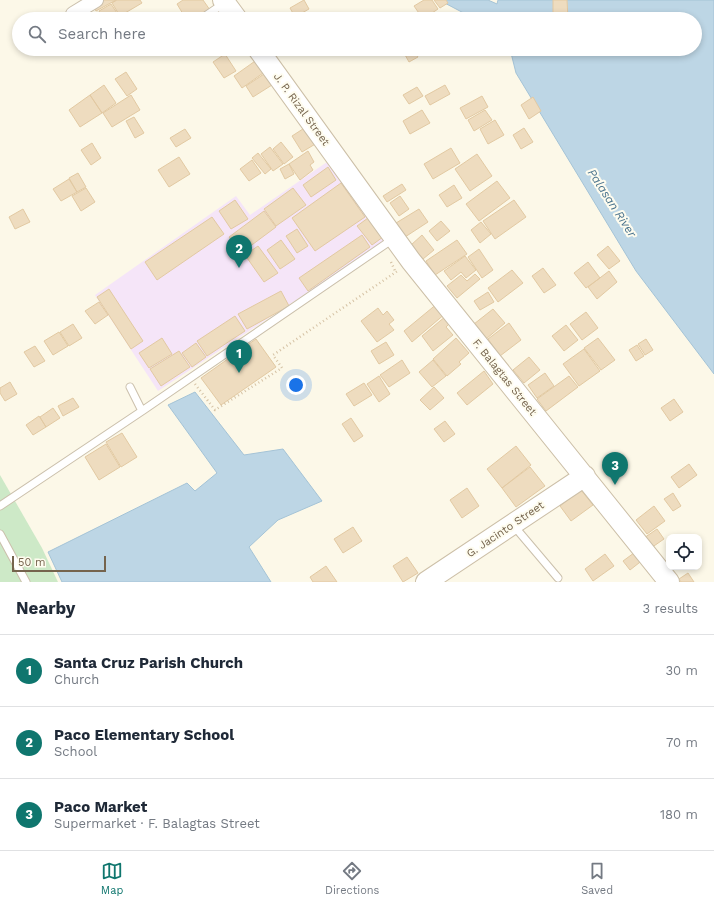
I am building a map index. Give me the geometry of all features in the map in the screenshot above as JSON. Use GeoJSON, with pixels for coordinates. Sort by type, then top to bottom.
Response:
{"type":"FeatureCollection","features":[{"type":"Feature","properties":{"kind":"main road"},"geometry":{"type":"LineString","coordinates":[[224,1],[232,12]]}},
{"type":"Feature","properties":{"kind":"main road","name":"J. P. Rizal Street"},"geometry":{"type":"LineString","coordinates":[[263,56],[346,170]]}},
{"type":"Feature","properties":{"kind":"main road","name":"F. Balagtas Street"},"geometry":{"type":"LineString","coordinates":[[346,170],[411,261],[669,582]]}},
{"type":"Feature","properties":{"kind":"main road","name":"G. Jacinto Street"},"geometry":{"type":"LineString","coordinates":[[426,582],[585,476]]}},
{"type":"Feature","properties":{"kind":"street"},"geometry":{"type":"LineString","coordinates":[[76,12],[96,0]]}},
{"type":"Feature","properties":{"kind":"lane"},"geometry":{"type":"LineString","coordinates":[[210,12],[224,1]]}},
{"type":"Feature","properties":{"kind":"lane"},"geometry":{"type":"LineString","coordinates":[[0,506],[142,411],[394,238]]}},
{"type":"Feature","properties":{"kind":"lane"},"geometry":{"type":"LineString","coordinates":[[130,387],[142,411]]}},
{"type":"Feature","properties":{"kind":"lane"},"geometry":{"type":"LineString","coordinates":[[513,524],[558,578]]}},
{"type":"Feature","properties":{"kind":"lane"},"geometry":{"type":"LineString","coordinates":[[0,534],[26,582]]}},
{"type":"Feature","properties":{"kind":"path"},"geometry":{"type":"LineString","coordinates":[[192,381],[215,410],[282,368],[273,355],[411,261]]}},
{"type":"Feature","properties":{"kind":"shaded area"},"geometry":{"type":"Polygon","coordinates":[[[327,162],[387,240],[158,391],[95,295],[236,196],[250,215],[327,162]]]}},
{"type":"Feature","properties":{"kind":"green space"},"geometry":{"type":"Polygon","coordinates":[[[0,475],[42,548],[58,582],[0,582],[0,475]]]}},
{"type":"Feature","properties":{"kind":"water","name":"Palasan River"},"geometry":{"type":"Polygon","coordinates":[[[439,0],[488,0],[497,4],[498,0],[714,0],[714,374],[636,271],[516,73],[512,56],[702,56],[702,12],[462,12],[439,0]]]}},
{"type":"Feature","properties":{"kind":"water"},"geometry":{"type":"Polygon","coordinates":[[[195,392],[244,455],[283,449],[322,501],[278,520],[249,547],[271,582],[62,582],[48,552],[187,483],[195,491],[217,473],[168,405],[195,392]]]}},
{"type":"Feature","properties":{"kind":"building"},"geometry":{"type":"Polygon","coordinates":[[[98,0],[116,0],[96,11],[92,4],[98,0]]]}},
{"type":"Feature","properties":{"kind":"building"},"geometry":{"type":"Polygon","coordinates":[[[117,0],[140,0],[142,3],[127,12],[118,12],[112,3],[117,0]]]}},
{"type":"Feature","properties":{"kind":"building"},"geometry":{"type":"Polygon","coordinates":[[[183,0],[203,0],[210,10],[207,12],[182,12],[177,4],[183,0]]]}},
{"type":"Feature","properties":{"kind":"building"},"geometry":{"type":"Polygon","coordinates":[[[304,0],[309,9],[304,12],[292,12],[290,8],[304,0]]]}},
{"type":"Feature","properties":{"kind":"building"},"geometry":{"type":"Polygon","coordinates":[[[424,0],[432,0],[438,9],[434,12],[418,12],[414,6],[424,0]]]}},
{"type":"Feature","properties":{"kind":"building"},"geometry":{"type":"Polygon","coordinates":[[[434,0],[446,0],[448,3],[440,8],[434,0]]]}},
{"type":"Feature","properties":{"kind":"building"},"geometry":{"type":"Polygon","coordinates":[[[553,0],[567,0],[568,12],[553,12],[553,0]]]}},
{"type":"Feature","properties":{"kind":"building"},"geometry":{"type":"Polygon","coordinates":[[[111,4],[116,12],[100,12],[111,4]]]}},
{"type":"Feature","properties":{"kind":"building"},"geometry":{"type":"Polygon","coordinates":[[[222,56],[226,56],[236,71],[224,78],[213,62],[222,56]]]}},
{"type":"Feature","properties":{"kind":"building"},"geometry":{"type":"Polygon","coordinates":[[[406,56],[417,56],[418,57],[409,62],[406,56]]]}},
{"type":"Feature","properties":{"kind":"building"},"geometry":{"type":"Polygon","coordinates":[[[258,59],[266,71],[242,88],[234,76],[258,59]]]}},
{"type":"Feature","properties":{"kind":"building"},"geometry":{"type":"Polygon","coordinates":[[[126,72],[137,89],[127,96],[115,79],[126,72]]]}},
{"type":"Feature","properties":{"kind":"building"},"geometry":{"type":"Polygon","coordinates":[[[264,74],[272,85],[253,97],[246,86],[264,74]]]}},
{"type":"Feature","properties":{"kind":"building"},"geometry":{"type":"Polygon","coordinates":[[[104,85],[116,103],[102,113],[90,95],[104,85]]]}},
{"type":"Feature","properties":{"kind":"building"},"geometry":{"type":"Polygon","coordinates":[[[445,85],[450,94],[430,105],[425,96],[445,85]]]}},
{"type":"Feature","properties":{"kind":"building"},"geometry":{"type":"Polygon","coordinates":[[[417,87],[423,96],[409,104],[403,95],[417,87]]]}},
{"type":"Feature","properties":{"kind":"building"},"geometry":{"type":"Polygon","coordinates":[[[90,95],[102,113],[80,127],[69,110],[90,95]]]}},
{"type":"Feature","properties":{"kind":"building"},"geometry":{"type":"Polygon","coordinates":[[[131,95],[140,110],[112,127],[103,113],[131,95]]]}},
{"type":"Feature","properties":{"kind":"building"},"geometry":{"type":"Polygon","coordinates":[[[482,96],[488,107],[466,119],[460,108],[482,96]]]}},
{"type":"Feature","properties":{"kind":"building"},"geometry":{"type":"Polygon","coordinates":[[[533,97],[541,111],[529,119],[521,105],[533,97]]]}},
{"type":"Feature","properties":{"kind":"building"},"geometry":{"type":"Polygon","coordinates":[[[422,110],[430,123],[410,134],[403,121],[422,110]]]}},
{"type":"Feature","properties":{"kind":"building"},"geometry":{"type":"Polygon","coordinates":[[[485,110],[492,120],[474,131],[468,120],[485,110]]]}},
{"type":"Feature","properties":{"kind":"building"},"geometry":{"type":"Polygon","coordinates":[[[134,117],[144,133],[135,138],[126,121],[134,117]]]}},
{"type":"Feature","properties":{"kind":"building"},"geometry":{"type":"Polygon","coordinates":[[[495,120],[504,135],[488,144],[480,129],[495,120]]]}},
{"type":"Feature","properties":{"kind":"building"},"geometry":{"type":"Polygon","coordinates":[[[306,127],[317,143],[302,152],[292,136],[306,127]]]}},
{"type":"Feature","properties":{"kind":"building"},"geometry":{"type":"Polygon","coordinates":[[[524,128],[533,142],[521,149],[513,135],[524,128]]]}},
{"type":"Feature","properties":{"kind":"building"},"geometry":{"type":"Polygon","coordinates":[[[185,129],[191,138],[176,147],[170,138],[185,129]]]}},
{"type":"Feature","properties":{"kind":"building"},"geometry":{"type":"Polygon","coordinates":[[[281,142],[293,157],[284,164],[273,149],[281,142]]]}},
{"type":"Feature","properties":{"kind":"building"},"geometry":{"type":"Polygon","coordinates":[[[92,143],[101,158],[91,165],[81,150],[92,143]]]}},
{"type":"Feature","properties":{"kind":"building"},"geometry":{"type":"Polygon","coordinates":[[[270,147],[283,164],[273,171],[261,154],[270,147]]]}},
{"type":"Feature","properties":{"kind":"building"},"geometry":{"type":"Polygon","coordinates":[[[451,148],[460,163],[433,179],[424,164],[451,148]]]}},
{"type":"Feature","properties":{"kind":"building"},"geometry":{"type":"Polygon","coordinates":[[[308,151],[314,162],[310,165],[313,170],[300,180],[289,164],[308,151]]]}},
{"type":"Feature","properties":{"kind":"building"},"geometry":{"type":"Polygon","coordinates":[[[258,153],[271,169],[265,174],[252,158],[258,153]]]}},
{"type":"Feature","properties":{"kind":"building"},"geometry":{"type":"Polygon","coordinates":[[[477,154],[492,176],[470,191],[455,169],[477,154]]]}},
{"type":"Feature","properties":{"kind":"building"},"geometry":{"type":"Polygon","coordinates":[[[179,157],[190,174],[169,187],[158,170],[179,157]]]}},
{"type":"Feature","properties":{"kind":"building"},"geometry":{"type":"Polygon","coordinates":[[[252,160],[261,173],[249,181],[240,169],[252,160]]]}},
{"type":"Feature","properties":{"kind":"building"},"geometry":{"type":"Polygon","coordinates":[[[289,164],[294,174],[285,179],[280,169],[289,164]]]}},
{"type":"Feature","properties":{"kind":"building"},"geometry":{"type":"Polygon","coordinates":[[[328,167],[336,180],[311,197],[303,185],[328,167]]]}},
{"type":"Feature","properties":{"kind":"building"},"geometry":{"type":"Polygon","coordinates":[[[78,173],[86,187],[77,192],[69,178],[78,173]]]}},
{"type":"Feature","properties":{"kind":"building"},"geometry":{"type":"Polygon","coordinates":[[[69,179],[77,192],[61,201],[53,189],[69,179]]]}},
{"type":"Feature","properties":{"kind":"building"},"geometry":{"type":"Polygon","coordinates":[[[497,181],[510,198],[479,221],[466,204],[497,181]]]}},
{"type":"Feature","properties":{"kind":"building"},"geometry":{"type":"Polygon","coordinates":[[[341,183],[365,217],[315,251],[292,218],[341,183]]]}},
{"type":"Feature","properties":{"kind":"building"},"geometry":{"type":"Polygon","coordinates":[[[402,184],[406,190],[387,202],[383,196],[402,184]]]}},
{"type":"Feature","properties":{"kind":"building"},"geometry":{"type":"Polygon","coordinates":[[[454,185],[462,198],[447,207],[439,195],[454,185]]]}},
{"type":"Feature","properties":{"kind":"building"},"geometry":{"type":"Polygon","coordinates":[[[86,188],[95,202],[81,211],[72,196],[86,188]]]}},
{"type":"Feature","properties":{"kind":"building"},"geometry":{"type":"Polygon","coordinates":[[[293,188],[306,205],[276,226],[264,209],[293,188]]]}},
{"type":"Feature","properties":{"kind":"building"},"geometry":{"type":"Polygon","coordinates":[[[400,196],[409,209],[399,216],[390,203],[400,196]]]}},
{"type":"Feature","properties":{"kind":"building"},"geometry":{"type":"Polygon","coordinates":[[[235,200],[248,219],[231,229],[219,211],[235,200]]]}},
{"type":"Feature","properties":{"kind":"building"},"geometry":{"type":"Polygon","coordinates":[[[514,200],[526,217],[495,239],[483,221],[514,200]]]}},
{"type":"Feature","properties":{"kind":"building"},"geometry":{"type":"Polygon","coordinates":[[[23,209],[30,222],[15,229],[9,217],[23,209]]]}},
{"type":"Feature","properties":{"kind":"building"},"geometry":{"type":"Polygon","coordinates":[[[419,209],[428,222],[405,237],[396,223],[419,209]]]}},
{"type":"Feature","properties":{"kind":"building"},"geometry":{"type":"Polygon","coordinates":[[[264,211],[276,227],[241,253],[229,237],[264,211]]]}},
{"type":"Feature","properties":{"kind":"building"},"geometry":{"type":"Polygon","coordinates":[[[212,217],[224,234],[157,280],[145,262],[212,217]]]}},
{"type":"Feature","properties":{"kind":"building"},"geometry":{"type":"Polygon","coordinates":[[[368,218],[383,237],[372,245],[357,226],[368,218]]]}},
{"type":"Feature","properties":{"kind":"building"},"geometry":{"type":"Polygon","coordinates":[[[441,221],[450,231],[437,241],[429,231],[441,221]]]}},
{"type":"Feature","properties":{"kind":"building"},"geometry":{"type":"Polygon","coordinates":[[[481,222],[491,234],[480,243],[471,230],[481,222]]]}},
{"type":"Feature","properties":{"kind":"building"},"geometry":{"type":"Polygon","coordinates":[[[297,229],[308,246],[297,253],[286,236],[297,229]]]}},
{"type":"Feature","properties":{"kind":"building"},"geometry":{"type":"Polygon","coordinates":[[[362,235],[370,247],[308,291],[299,278],[362,235]]]}},
{"type":"Feature","properties":{"kind":"building"},"geometry":{"type":"Polygon","coordinates":[[[422,235],[434,250],[423,259],[411,245],[422,235]]]}},
{"type":"Feature","properties":{"kind":"building"},"geometry":{"type":"Polygon","coordinates":[[[281,240],[295,259],[280,269],[267,250],[281,240]]]}},
{"type":"Feature","properties":{"kind":"building"},"geometry":{"type":"Polygon","coordinates":[[[457,240],[467,254],[435,275],[426,261],[457,240]]]}},
{"type":"Feature","properties":{"kind":"building"},"geometry":{"type":"Polygon","coordinates":[[[258,246],[278,273],[264,282],[245,255],[258,246]]]}},
{"type":"Feature","properties":{"kind":"building"},"geometry":{"type":"Polygon","coordinates":[[[608,246],[620,261],[609,269],[597,255],[608,246]]]}},
{"type":"Feature","properties":{"kind":"building"},"geometry":{"type":"Polygon","coordinates":[[[479,249],[493,270],[482,278],[468,257],[479,249]]]}},
{"type":"Feature","properties":{"kind":"building"},"geometry":{"type":"Polygon","coordinates":[[[465,256],[476,270],[466,278],[461,272],[451,280],[444,271],[465,256]]]}},
{"type":"Feature","properties":{"kind":"building"},"geometry":{"type":"Polygon","coordinates":[[[588,262],[600,278],[586,288],[574,273],[588,262]]]}},
{"type":"Feature","properties":{"kind":"building"},"geometry":{"type":"Polygon","coordinates":[[[543,268],[556,285],[544,293],[532,276],[543,268]]]}},
{"type":"Feature","properties":{"kind":"building"},"geometry":{"type":"Polygon","coordinates":[[[512,270],[523,283],[498,302],[488,288],[512,270]]]}},
{"type":"Feature","properties":{"kind":"building"},"geometry":{"type":"Polygon","coordinates":[[[609,271],[617,282],[597,299],[588,287],[609,271]]]}},
{"type":"Feature","properties":{"kind":"building"},"geometry":{"type":"Polygon","coordinates":[[[475,274],[480,279],[457,298],[447,286],[461,275],[467,281],[475,274]]]}},
{"type":"Feature","properties":{"kind":"building"},"geometry":{"type":"Polygon","coordinates":[[[109,289],[143,341],[131,349],[97,297],[109,289]]]}},
{"type":"Feature","properties":{"kind":"building"},"geometry":{"type":"Polygon","coordinates":[[[281,291],[289,306],[247,329],[238,314],[281,291]]]}},
{"type":"Feature","properties":{"kind":"building"},"geometry":{"type":"Polygon","coordinates":[[[488,292],[494,302],[480,310],[474,301],[488,292]]]}},
{"type":"Feature","properties":{"kind":"building"},"geometry":{"type":"Polygon","coordinates":[[[99,302],[108,315],[95,324],[85,311],[99,302]]]}},
{"type":"Feature","properties":{"kind":"building"},"geometry":{"type":"Polygon","coordinates":[[[438,303],[446,313],[412,342],[404,331],[438,303]]]}},
{"type":"Feature","properties":{"kind":"building"},"geometry":{"type":"Polygon","coordinates":[[[378,308],[383,315],[387,311],[394,320],[389,324],[394,330],[377,342],[361,321],[378,308]]]}},
{"type":"Feature","properties":{"kind":"building"},"geometry":{"type":"Polygon","coordinates":[[[493,309],[505,323],[486,339],[474,324],[493,309]]]}},
{"type":"Feature","properties":{"kind":"building"},"geometry":{"type":"Polygon","coordinates":[[[586,312],[598,328],[582,340],[570,324],[586,312]]]}},
{"type":"Feature","properties":{"kind":"building"},"geometry":{"type":"Polygon","coordinates":[[[235,316],[245,331],[207,356],[197,341],[235,316]]]}},
{"type":"Feature","properties":{"kind":"building"},"geometry":{"type":"Polygon","coordinates":[[[446,316],[451,322],[446,327],[453,335],[433,351],[422,336],[446,316]]]}},
{"type":"Feature","properties":{"kind":"building"},"geometry":{"type":"Polygon","coordinates":[[[509,323],[521,340],[500,356],[488,339],[509,323]]]}},
{"type":"Feature","properties":{"kind":"building"},"geometry":{"type":"Polygon","coordinates":[[[73,324],[82,338],[69,346],[60,332],[73,324]]]}},
{"type":"Feature","properties":{"kind":"building"},"geometry":{"type":"Polygon","coordinates":[[[566,325],[578,340],[564,351],[552,336],[566,325]]]}},
{"type":"Feature","properties":{"kind":"building"},"geometry":{"type":"Polygon","coordinates":[[[59,332],[68,346],[53,355],[44,341],[59,332]]]}},
{"type":"Feature","properties":{"kind":"building"},"geometry":{"type":"Polygon","coordinates":[[[162,338],[172,354],[149,368],[139,353],[162,338]]]}},
{"type":"Feature","properties":{"kind":"building"},"geometry":{"type":"Polygon","coordinates":[[[456,338],[469,353],[459,362],[461,364],[447,376],[433,359],[456,338]]]}},
{"type":"Feature","properties":{"kind":"building"},"geometry":{"type":"Polygon","coordinates":[[[598,338],[615,360],[601,370],[584,348],[598,338]]]}},
{"type":"Feature","properties":{"kind":"building"},"geometry":{"type":"Polygon","coordinates":[[[256,339],[276,367],[221,405],[201,378],[256,339]]]}},
{"type":"Feature","properties":{"kind":"building"},"geometry":{"type":"Polygon","coordinates":[[[646,339],[653,350],[645,355],[638,344],[646,339]]]}},
{"type":"Feature","properties":{"kind":"building"},"geometry":{"type":"Polygon","coordinates":[[[386,342],[394,355],[379,364],[371,351],[386,342]]]}},
{"type":"Feature","properties":{"kind":"building"},"geometry":{"type":"Polygon","coordinates":[[[196,343],[206,357],[192,367],[182,353],[196,343]]]}},
{"type":"Feature","properties":{"kind":"building"},"geometry":{"type":"Polygon","coordinates":[[[637,345],[644,356],[636,361],[629,350],[637,345]]]}},
{"type":"Feature","properties":{"kind":"building"},"geometry":{"type":"Polygon","coordinates":[[[35,346],[45,361],[34,367],[24,352],[35,346]]]}},
{"type":"Feature","properties":{"kind":"building"},"geometry":{"type":"Polygon","coordinates":[[[584,349],[600,371],[579,386],[563,364],[584,349]]]}},
{"type":"Feature","properties":{"kind":"building"},"geometry":{"type":"Polygon","coordinates":[[[179,351],[190,367],[161,386],[150,369],[179,351]]]}},
{"type":"Feature","properties":{"kind":"building"},"geometry":{"type":"Polygon","coordinates":[[[529,357],[540,370],[524,383],[513,370],[529,357]]]}},
{"type":"Feature","properties":{"kind":"building"},"geometry":{"type":"Polygon","coordinates":[[[402,360],[410,373],[389,387],[380,375],[402,360]]]}},
{"type":"Feature","properties":{"kind":"building"},"geometry":{"type":"Polygon","coordinates":[[[433,360],[446,376],[432,387],[419,372],[433,360]]]}},
{"type":"Feature","properties":{"kind":"building"},"geometry":{"type":"Polygon","coordinates":[[[484,371],[493,384],[467,405],[457,393],[484,371]]]}},
{"type":"Feature","properties":{"kind":"building"},"geometry":{"type":"Polygon","coordinates":[[[545,373],[554,386],[537,398],[528,385],[545,373]]]}},
{"type":"Feature","properties":{"kind":"building"},"geometry":{"type":"Polygon","coordinates":[[[379,376],[390,394],[379,402],[367,384],[379,376]]]}},
{"type":"Feature","properties":{"kind":"building"},"geometry":{"type":"Polygon","coordinates":[[[569,376],[578,387],[546,411],[537,399],[569,376]]]}},
{"type":"Feature","properties":{"kind":"building"},"geometry":{"type":"Polygon","coordinates":[[[10,382],[17,394],[5,401],[0,393],[0,388],[10,382]]]}},
{"type":"Feature","properties":{"kind":"building"},"geometry":{"type":"Polygon","coordinates":[[[364,383],[372,395],[354,406],[346,394],[364,383]]]}},
{"type":"Feature","properties":{"kind":"building"},"geometry":{"type":"Polygon","coordinates":[[[434,387],[444,398],[430,410],[420,400],[434,387]]]}},
{"type":"Feature","properties":{"kind":"building"},"geometry":{"type":"Polygon","coordinates":[[[73,398],[79,407],[63,416],[58,406],[73,398]]]}},
{"type":"Feature","properties":{"kind":"building"},"geometry":{"type":"Polygon","coordinates":[[[674,399],[683,412],[670,421],[661,408],[674,399]]]}},
{"type":"Feature","properties":{"kind":"building"},"geometry":{"type":"Polygon","coordinates":[[[53,408],[60,418],[46,427],[40,417],[53,408]]]}},
{"type":"Feature","properties":{"kind":"building"},"geometry":{"type":"Polygon","coordinates":[[[39,416],[46,427],[33,435],[26,425],[39,416]]]}},
{"type":"Feature","properties":{"kind":"building"},"geometry":{"type":"Polygon","coordinates":[[[351,418],[363,436],[354,442],[342,424],[351,418]]]}},
{"type":"Feature","properties":{"kind":"building"},"geometry":{"type":"Polygon","coordinates":[[[445,421],[455,434],[444,442],[434,429],[445,421]]]}},
{"type":"Feature","properties":{"kind":"building"},"geometry":{"type":"Polygon","coordinates":[[[122,433],[137,457],[121,467],[106,442],[122,433]]]}},
{"type":"Feature","properties":{"kind":"building"},"geometry":{"type":"Polygon","coordinates":[[[106,444],[120,467],[99,480],[85,457],[106,444]]]}},
{"type":"Feature","properties":{"kind":"building"},"geometry":{"type":"Polygon","coordinates":[[[516,446],[531,465],[502,488],[487,469],[516,446]]]}},
{"type":"Feature","properties":{"kind":"building"},"geometry":{"type":"Polygon","coordinates":[[[689,464],[697,475],[679,488],[671,477],[689,464]]]}},
{"type":"Feature","properties":{"kind":"building"},"geometry":{"type":"Polygon","coordinates":[[[530,467],[545,486],[516,507],[502,488],[530,467]]]}},
{"type":"Feature","properties":{"kind":"building"},"geometry":{"type":"Polygon","coordinates":[[[467,488],[479,506],[462,518],[450,500],[467,488]]]}},
{"type":"Feature","properties":{"kind":"building"},"geometry":{"type":"Polygon","coordinates":[[[581,490],[593,505],[571,521],[560,506],[581,490]]]}},
{"type":"Feature","properties":{"kind":"building"},"geometry":{"type":"Polygon","coordinates":[[[673,493],[681,506],[673,511],[664,499],[673,493]]]}},
{"type":"Feature","properties":{"kind":"building"},"geometry":{"type":"Polygon","coordinates":[[[654,506],[665,521],[647,534],[636,520],[654,506]]]}},
{"type":"Feature","properties":{"kind":"building"},"geometry":{"type":"Polygon","coordinates":[[[353,527],[362,541],[343,553],[334,539],[353,527]]]}},
{"type":"Feature","properties":{"kind":"building"},"geometry":{"type":"Polygon","coordinates":[[[657,529],[664,539],[651,548],[644,538],[657,529]]]}},
{"type":"Feature","properties":{"kind":"building"},"geometry":{"type":"Polygon","coordinates":[[[638,550],[644,559],[630,570],[623,561],[638,550]]]}},
{"type":"Feature","properties":{"kind":"building"},"geometry":{"type":"Polygon","coordinates":[[[605,554],[614,566],[593,581],[585,569],[605,554]]]}},
{"type":"Feature","properties":{"kind":"building"},"geometry":{"type":"Polygon","coordinates":[[[407,557],[418,573],[403,582],[393,566],[407,557]]]}},
{"type":"Feature","properties":{"kind":"building"},"geometry":{"type":"Polygon","coordinates":[[[326,566],[337,582],[313,582],[310,577],[326,566]]]}},
{"type":"Feature","properties":{"kind":"building"},"geometry":{"type":"Polygon","coordinates":[[[688,573],[694,582],[681,582],[679,579],[688,573]]]}},
{"type":"Feature","properties":{"kind":"place","name":"Paco Elementary School"},"geometry":{"type":"Point","coordinates":[239,268]}},
{"type":"Feature","properties":{"kind":"place","name":"Santa Cruz Parish Church"},"geometry":{"type":"Point","coordinates":[239,373]}},
{"type":"Feature","properties":{"kind":"place","name":"Paco Market"},"geometry":{"type":"Point","coordinates":[615,485]}}]}
